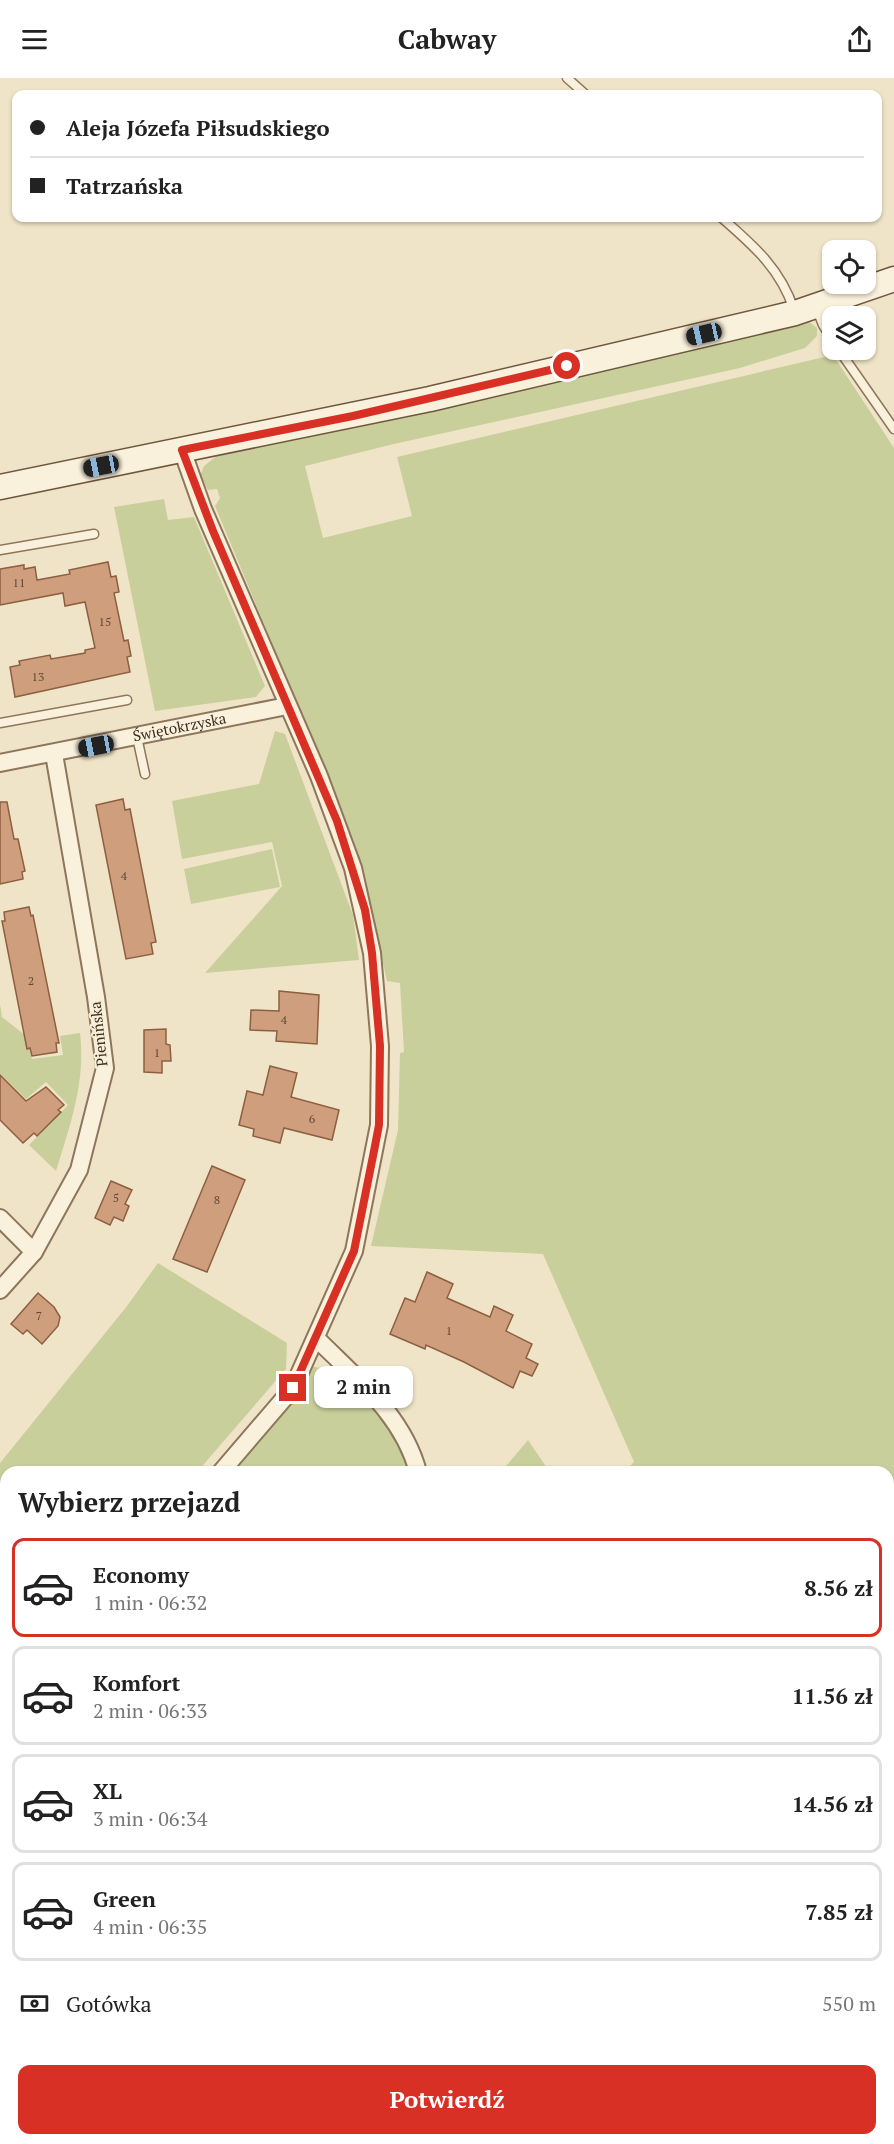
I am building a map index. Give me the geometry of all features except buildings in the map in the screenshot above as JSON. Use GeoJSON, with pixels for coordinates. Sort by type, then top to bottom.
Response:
{"type":"FeatureCollection","features":[{"type":"Feature","properties":{"kind":"main road"},"geometry":{"type":"LineString","coordinates":[[0,487],[430,399],[805,309],[894,279]]}},
{"type":"Feature","properties":{"kind":"street"},"geometry":{"type":"LineString","coordinates":[[182,450],[204,509],[337,821],[362,900],[372,953],[380,1046],[379,1125],[354,1251],[293,1388],[226,1466]]}},
{"type":"Feature","properties":{"kind":"street","name":"Świętokrzyska"},"geometry":{"type":"LineString","coordinates":[[0,763],[287,706]]}},
{"type":"Feature","properties":{"kind":"street","name":"Pienińska"},"geometry":{"type":"LineString","coordinates":[[0,1290],[34,1252],[79,1170],[105,1068],[96,997],[54,754]]}},
{"type":"Feature","properties":{"kind":"street"},"geometry":{"type":"LineString","coordinates":[[0,1218],[34,1252]]}},
{"type":"Feature","properties":{"kind":"street"},"geometry":{"type":"LineString","coordinates":[[316,1338],[372,1393],[396,1421],[413,1454],[416,1466]]}},
{"type":"Feature","properties":{"kind":"lane"},"geometry":{"type":"LineString","coordinates":[[567,78],[580,90]]}},
{"type":"Feature","properties":{"kind":"lane"},"geometry":{"type":"LineString","coordinates":[[727,222],[764,255],[788,292],[822,324]]}},
{"type":"Feature","properties":{"kind":"lane"},"geometry":{"type":"LineString","coordinates":[[846,360],[894,429]]}},
{"type":"Feature","properties":{"kind":"lane"},"geometry":{"type":"LineString","coordinates":[[0,550],[94,534]]}},
{"type":"Feature","properties":{"kind":"lane"},"geometry":{"type":"LineString","coordinates":[[0,723],[128,700]]}},
{"type":"Feature","properties":{"kind":"lane"},"geometry":{"type":"LineString","coordinates":[[137,737],[145,774]]}},
{"type":"Feature","properties":{"kind":"green space"},"geometry":{"type":"Polygon","coordinates":[[[807,320],[817,328],[817,336],[805,348],[740,368],[394,444],[305,466],[323,538],[412,516],[397,457],[822,358],[822,360],[836,360],[894,448],[894,1466],[630,1466],[634,1462],[543,1254],[371,1246],[398,1130],[400,1053],[404,1052],[400,983],[387,981],[363,876],[320,759],[215,506],[220,498],[217,489],[208,490],[200,476],[204,466],[218,455],[296,440],[740,339],[807,320]]]}},
{"type":"Feature","properties":{"kind":"green space"},"geometry":{"type":"Polygon","coordinates":[[[164,499],[168,520],[194,517],[265,686],[256,697],[155,711],[114,507],[164,499]]]}},
{"type":"Feature","properties":{"kind":"green space"},"geometry":{"type":"Polygon","coordinates":[[[275,731],[285,734],[353,915],[359,960],[205,973],[282,886],[272,842],[182,859],[172,801],[259,784],[275,731]]]}},
{"type":"Feature","properties":{"kind":"green space"},"geometry":{"type":"Polygon","coordinates":[[[272,849],[280,887],[191,904],[184,869],[272,849]]]}},
{"type":"Feature","properties":{"kind":"green space"},"geometry":{"type":"Polygon","coordinates":[[[0,1004],[2,1017],[25,1035],[32,1059],[63,1055],[60,1036],[80,1033],[79,1086],[56,1171],[29,1145],[68,1105],[46,1082],[26,1099],[0,1074],[0,1004]]]}},
{"type":"Feature","properties":{"kind":"green space"},"geometry":{"type":"Polygon","coordinates":[[[158,1263],[287,1343],[286,1369],[202,1466],[0,1466],[0,1463],[127,1306],[158,1263]]]}},
{"type":"Feature","properties":{"kind":"green space"},"geometry":{"type":"Polygon","coordinates":[[[312,1366],[331,1372],[347,1381],[374,1407],[411,1466],[236,1466],[296,1394],[312,1366]]]}},
{"type":"Feature","properties":{"kind":"green space"},"geometry":{"type":"Polygon","coordinates":[[[528,1440],[546,1466],[506,1466],[528,1440]]]}},
{"type":"Feature","properties":{"kind":"route"},"geometry":{"type":"LineString","coordinates":[[293,1388],[354,1251],[379,1125],[380,1046],[372,953],[365,910],[337,821],[213,531],[182,450],[353,416],[567,366]]}}]}
